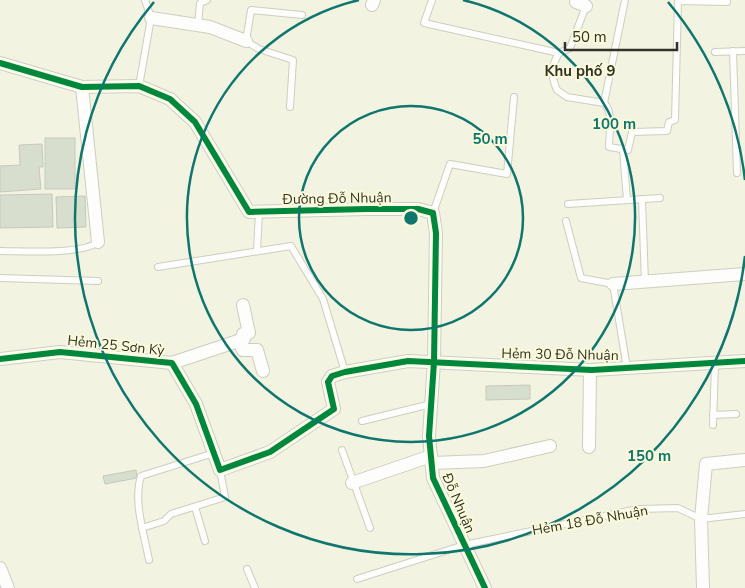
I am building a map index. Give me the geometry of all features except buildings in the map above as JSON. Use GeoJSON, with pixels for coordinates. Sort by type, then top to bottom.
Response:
{"type":"FeatureCollection","features":[{"type":"Feature","properties":{"kind":"street"},"geometry":{"type":"LineString","coordinates":[[152,18],[198,26],[246,41]]}},
{"type":"Feature","properties":{"kind":"street"},"geometry":{"type":"LineString","coordinates":[[0,63],[82,87],[139,86],[170,99],[195,122],[249,212],[258,212]]}},
{"type":"Feature","properties":{"kind":"street"},"geometry":{"type":"LineString","coordinates":[[82,87],[98,242]]}},
{"type":"Feature","properties":{"kind":"street","name":"Đường Đỗ Nhuận"},"geometry":{"type":"LineString","coordinates":[[258,212],[418,209],[433,213]]}},
{"type":"Feature","properties":{"kind":"street"},"geometry":{"type":"LineString","coordinates":[[433,213],[436,234],[434,362]]}},
{"type":"Feature","properties":{"kind":"street"},"geometry":{"type":"LineString","coordinates":[[613,284],[745,274]]}},
{"type":"Feature","properties":{"kind":"street"},"geometry":{"type":"LineString","coordinates":[[172,364],[244,339],[243,334],[249,333],[243,305]]}},
{"type":"Feature","properties":{"kind":"street"},"geometry":{"type":"LineString","coordinates":[[239,342],[243,350],[257,350],[263,371]]}},
{"type":"Feature","properties":{"kind":"street","name":"Hẻm 25 Sơn Kỳ"},"geometry":{"type":"LineString","coordinates":[[0,359],[60,352],[172,364],[196,404],[220,470]]}},
{"type":"Feature","properties":{"kind":"street","name":"Hẻm 30 Đỗ Nhuận"},"geometry":{"type":"LineString","coordinates":[[345,372],[408,361],[590,370],[745,361]]}},
{"type":"Feature","properties":{"kind":"street","name":"Đỗ Nhuận"},"geometry":{"type":"LineString","coordinates":[[434,362],[429,436],[433,478],[486,588]]}},
{"type":"Feature","properties":{"kind":"street"},"geometry":{"type":"LineString","coordinates":[[589,447],[590,370]]}},
{"type":"Feature","properties":{"kind":"street"},"geometry":{"type":"LineString","coordinates":[[220,470],[270,452],[334,409],[328,382],[332,376],[345,372]]}},
{"type":"Feature","properties":{"kind":"street"},"geometry":{"type":"LineString","coordinates":[[352,483],[431,460],[484,461],[550,446]]}},
{"type":"Feature","properties":{"kind":"street"},"geometry":{"type":"LineString","coordinates":[[703,588],[701,519],[706,464],[745,460]]}},
{"type":"Feature","properties":{"kind":"street"},"geometry":{"type":"LineString","coordinates":[[0,568],[8,588]]}},
{"type":"Feature","properties":{"kind":"lane"},"geometry":{"type":"LineString","coordinates":[[139,86],[152,18],[145,0]]}},
{"type":"Feature","properties":{"kind":"lane"},"geometry":{"type":"LineString","coordinates":[[198,26],[200,3],[207,0]]}},
{"type":"Feature","properties":{"kind":"lane"},"geometry":{"type":"LineString","coordinates":[[432,0],[424,23],[559,53]]}},
{"type":"Feature","properties":{"kind":"lane"},"geometry":{"type":"LineString","coordinates":[[604,103],[625,0]]}},
{"type":"Feature","properties":{"kind":"lane"},"geometry":{"type":"LineString","coordinates":[[582,3],[570,48],[559,53],[553,62],[552,71],[557,90],[567,97],[604,103],[608,107],[610,114],[609,147],[628,150],[632,132],[667,132],[669,122],[675,120],[678,1],[727,1]]}},
{"type":"Feature","properties":{"kind":"lane"},"geometry":{"type":"LineString","coordinates":[[290,107],[293,60],[259,50],[246,41],[251,10],[302,15]]}},
{"type":"Feature","properties":{"kind":"lane"},"geometry":{"type":"LineString","coordinates":[[715,52],[745,52]]}},
{"type":"Feature","properties":{"kind":"lane"},"geometry":{"type":"LineString","coordinates":[[733,52],[737,173]]}},
{"type":"Feature","properties":{"kind":"lane"},"geometry":{"type":"LineString","coordinates":[[433,213],[450,164],[507,174],[514,98]]}},
{"type":"Feature","properties":{"kind":"lane"},"geometry":{"type":"LineString","coordinates":[[623,150],[627,200]]}},
{"type":"Feature","properties":{"kind":"lane"},"geometry":{"type":"LineString","coordinates":[[568,204],[660,198]]}},
{"type":"Feature","properties":{"kind":"lane"},"geometry":{"type":"LineString","coordinates":[[642,199],[645,283]]}},
{"type":"Feature","properties":{"kind":"lane"},"geometry":{"type":"LineString","coordinates":[[257,251],[258,212]]}},
{"type":"Feature","properties":{"kind":"lane"},"geometry":{"type":"LineString","coordinates":[[566,221],[581,278],[613,284],[627,368]]}},
{"type":"Feature","properties":{"kind":"lane"},"geometry":{"type":"LineString","coordinates":[[0,251],[56,251],[92,246],[98,242]]}},
{"type":"Feature","properties":{"kind":"lane"},"geometry":{"type":"LineString","coordinates":[[158,267],[291,246],[323,299],[345,372]]}},
{"type":"Feature","properties":{"kind":"lane"},"geometry":{"type":"LineString","coordinates":[[0,278],[98,281]]}},
{"type":"Feature","properties":{"kind":"lane"},"geometry":{"type":"LineString","coordinates":[[713,425],[715,363]]}},
{"type":"Feature","properties":{"kind":"lane"},"geometry":{"type":"LineString","coordinates":[[362,421],[431,404]]}},
{"type":"Feature","properties":{"kind":"lane"},"geometry":{"type":"LineString","coordinates":[[713,415],[736,414]]}},
{"type":"Feature","properties":{"kind":"lane"},"geometry":{"type":"LineString","coordinates":[[342,450],[352,483],[370,528]]}},
{"type":"Feature","properties":{"kind":"lane"},"geometry":{"type":"LineString","coordinates":[[150,560],[142,528],[138,486],[141,476],[214,453]]}},
{"type":"Feature","properties":{"kind":"lane"},"geometry":{"type":"LineString","coordinates":[[142,528],[164,521],[171,514],[225,497],[220,470]]}},
{"type":"Feature","properties":{"kind":"lane"},"geometry":{"type":"LineString","coordinates":[[195,507],[205,541]]}},
{"type":"Feature","properties":{"kind":"lane","name":"Hẻm 18 Đỗ Nhuận"},"geometry":{"type":"LineString","coordinates":[[357,579],[464,545],[638,510],[678,508],[701,519]]}},
{"type":"Feature","properties":{"kind":"lane"},"geometry":{"type":"LineString","coordinates":[[701,519],[745,514]]}},
{"type":"Feature","properties":{"kind":"lane"},"geometry":{"type":"LineString","coordinates":[[247,568],[255,588]]}},
{"type":"Feature","properties":{"kind":"cycle path"},"geometry":{"type":"LineString","coordinates":[[0,63],[82,87],[139,86],[170,99],[195,122],[249,212],[418,209],[433,213],[436,233],[434,362],[429,436],[433,478],[485,588]]}},
{"type":"Feature","properties":{"kind":"cycle path"},"geometry":{"type":"LineString","coordinates":[[0,359],[60,352],[172,363],[196,404],[220,470],[270,452],[334,409],[328,382],[332,376],[345,372],[408,361],[592,370],[745,361]]}},
{"type":"Feature","properties":{"kind":"district","name":"Khu phố 9"},"geometry":{"type":"Point","coordinates":[580,71]}}]}
